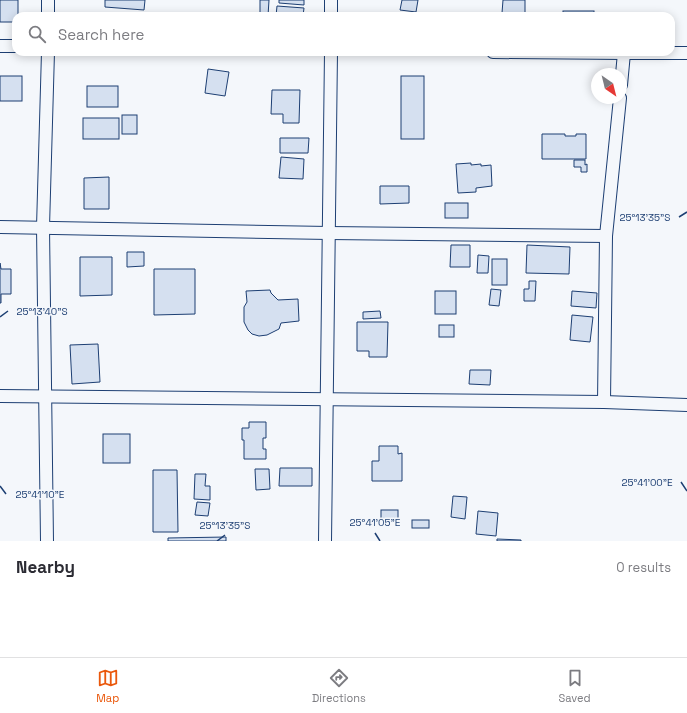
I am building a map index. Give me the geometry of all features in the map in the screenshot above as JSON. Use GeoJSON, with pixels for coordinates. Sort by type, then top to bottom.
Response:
{"type":"FeatureCollection","features":[{"type":"Feature","properties":{"kind":"street"},"geometry":{"type":"LineString","coordinates":[[48,0],[48,12]]}},
{"type":"Feature","properties":{"kind":"street"},"geometry":{"type":"LineString","coordinates":[[331,0],[331,12]]}},
{"type":"Feature","properties":{"kind":"street"},"geometry":{"type":"LineString","coordinates":[[0,46],[12,46]]}},
{"type":"Feature","properties":{"kind":"street"},"geometry":{"type":"LineString","coordinates":[[675,53],[687,53]]}},
{"type":"Feature","properties":{"kind":"street"},"geometry":{"type":"LineString","coordinates":[[47,541],[43,228],[48,56]]}},
{"type":"Feature","properties":{"kind":"street"},"geometry":{"type":"LineString","coordinates":[[325,541],[328,400],[331,56]]}},
{"type":"Feature","properties":{"kind":"street"},"geometry":{"type":"LineString","coordinates":[[623,68],[624,56]]}},
{"type":"Feature","properties":{"kind":"street"},"geometry":{"type":"LineString","coordinates":[[604,402],[606,236],[619,104]]}},
{"type":"Feature","properties":{"kind":"street"},"geometry":{"type":"LineString","coordinates":[[0,227],[606,236]]}},
{"type":"Feature","properties":{"kind":"street"},"geometry":{"type":"LineString","coordinates":[[0,396],[604,402],[687,405]]}},
{"type":"Feature","properties":{"kind":"building"},"geometry":{"type":"Polygon","coordinates":[[[0,0],[18,0],[18,12],[12,12],[12,22],[0,22],[0,0]]]}},
{"type":"Feature","properties":{"kind":"building"},"geometry":{"type":"Polygon","coordinates":[[[105,0],[145,0],[144,10],[105,7],[105,0]]]}},
{"type":"Feature","properties":{"kind":"building"},"geometry":{"type":"Polygon","coordinates":[[[260,0],[269,0],[268,12],[260,12],[260,0]]]}},
{"type":"Feature","properties":{"kind":"building"},"geometry":{"type":"Polygon","coordinates":[[[279,0],[304,0],[304,5],[279,3],[279,0]]]}},
{"type":"Feature","properties":{"kind":"building"},"geometry":{"type":"Polygon","coordinates":[[[402,0],[418,0],[416,12],[400,10],[402,0]]]}},
{"type":"Feature","properties":{"kind":"building"},"geometry":{"type":"Polygon","coordinates":[[[503,0],[525,0],[525,12],[502,12],[503,0]]]}},
{"type":"Feature","properties":{"kind":"building"},"geometry":{"type":"Polygon","coordinates":[[[277,6],[304,8],[304,12],[276,12],[277,6]]]}},
{"type":"Feature","properties":{"kind":"building"},"geometry":{"type":"Polygon","coordinates":[[[563,11],[594,11],[594,12],[563,11]]]}},
{"type":"Feature","properties":{"kind":"building"},"geometry":{"type":"Polygon","coordinates":[[[208,69],[229,72],[225,96],[205,93],[208,69]]]}},
{"type":"Feature","properties":{"kind":"building"},"geometry":{"type":"Polygon","coordinates":[[[0,76],[22,76],[22,101],[0,101],[0,76]]]}},
{"type":"Feature","properties":{"kind":"building"},"geometry":{"type":"Polygon","coordinates":[[[401,76],[424,76],[424,139],[401,139],[401,76]]]}},
{"type":"Feature","properties":{"kind":"building"},"geometry":{"type":"Polygon","coordinates":[[[87,86],[118,86],[118,107],[87,107],[87,86]]]}},
{"type":"Feature","properties":{"kind":"building"},"geometry":{"type":"Polygon","coordinates":[[[272,90],[300,90],[299,123],[283,123],[283,114],[271,114],[272,90]]]}},
{"type":"Feature","properties":{"kind":"building"},"geometry":{"type":"Polygon","coordinates":[[[122,115],[137,115],[137,134],[122,134],[122,115]]]}},
{"type":"Feature","properties":{"kind":"building"},"geometry":{"type":"Polygon","coordinates":[[[83,118],[119,118],[119,139],[83,139],[83,118]]]}},
{"type":"Feature","properties":{"kind":"building"},"geometry":{"type":"Polygon","coordinates":[[[542,134],[565,134],[565,136],[576,136],[576,134],[586,134],[586,159],[542,159],[542,134]]]}},
{"type":"Feature","properties":{"kind":"building"},"geometry":{"type":"Polygon","coordinates":[[[280,138],[309,138],[308,153],[280,153],[280,138]]]}},
{"type":"Feature","properties":{"kind":"building"},"geometry":{"type":"Polygon","coordinates":[[[281,157],[304,159],[303,179],[279,178],[281,157]]]}},
{"type":"Feature","properties":{"kind":"building"},"geometry":{"type":"Polygon","coordinates":[[[574,160],[585,160],[585,165],[587,164],[587,172],[581,172],[581,167],[574,167],[574,160]]]}},
{"type":"Feature","properties":{"kind":"building"},"geometry":{"type":"Polygon","coordinates":[[[471,163],[471,165],[481,164],[481,166],[491,165],[492,186],[476,188],[476,192],[458,193],[456,164],[471,163]]]}},
{"type":"Feature","properties":{"kind":"building"},"geometry":{"type":"Polygon","coordinates":[[[109,177],[109,209],[84,209],[84,178],[109,177]]]}},
{"type":"Feature","properties":{"kind":"building"},"geometry":{"type":"Polygon","coordinates":[[[380,186],[409,186],[409,203],[380,204],[380,186]]]}},
{"type":"Feature","properties":{"kind":"building"},"geometry":{"type":"Polygon","coordinates":[[[445,203],[468,203],[468,218],[445,218],[445,203]]]}},
{"type":"Feature","properties":{"kind":"building"},"geometry":{"type":"Polygon","coordinates":[[[451,245],[470,245],[470,267],[450,267],[451,245]]]}},
{"type":"Feature","properties":{"kind":"building"},"geometry":{"type":"Polygon","coordinates":[[[527,245],[570,247],[569,274],[526,273],[527,245]]]}},
{"type":"Feature","properties":{"kind":"building"},"geometry":{"type":"Polygon","coordinates":[[[127,252],[144,252],[144,266],[127,267],[127,252]]]}},
{"type":"Feature","properties":{"kind":"building"},"geometry":{"type":"Polygon","coordinates":[[[478,255],[489,256],[488,273],[477,273],[478,255]]]}},
{"type":"Feature","properties":{"kind":"building"},"geometry":{"type":"Polygon","coordinates":[[[80,257],[112,257],[112,295],[80,296],[80,257]]]}},
{"type":"Feature","properties":{"kind":"building"},"geometry":{"type":"Polygon","coordinates":[[[492,259],[507,259],[507,285],[492,285],[492,259]]]}},
{"type":"Feature","properties":{"kind":"building"},"geometry":{"type":"Polygon","coordinates":[[[0,263],[1,269],[11,269],[11,294],[1,294],[1,303],[0,303],[0,263]]]}},
{"type":"Feature","properties":{"kind":"building"},"geometry":{"type":"Polygon","coordinates":[[[154,269],[195,269],[195,314],[154,315],[154,269]]]}},
{"type":"Feature","properties":{"kind":"building"},"geometry":{"type":"Polygon","coordinates":[[[529,281],[536,281],[535,301],[524,301],[524,289],[529,289],[529,281]]]}},
{"type":"Feature","properties":{"kind":"building"},"geometry":{"type":"Polygon","coordinates":[[[491,289],[501,290],[499,306],[489,305],[491,289]]]}},
{"type":"Feature","properties":{"kind":"building"},"geometry":{"type":"Polygon","coordinates":[[[270,290],[278,300],[298,299],[299,321],[281,323],[279,329],[267,335],[259,336],[252,334],[244,322],[244,307],[247,302],[246,291],[270,290]]]}},
{"type":"Feature","properties":{"kind":"building"},"geometry":{"type":"Polygon","coordinates":[[[435,291],[456,291],[456,314],[435,314],[435,291]]]}},
{"type":"Feature","properties":{"kind":"building"},"geometry":{"type":"Polygon","coordinates":[[[572,291],[597,293],[596,308],[571,306],[572,291]]]}},
{"type":"Feature","properties":{"kind":"building"},"geometry":{"type":"Polygon","coordinates":[[[380,311],[381,318],[363,319],[363,312],[380,311]]]}},
{"type":"Feature","properties":{"kind":"building"},"geometry":{"type":"Polygon","coordinates":[[[572,315],[593,317],[590,342],[570,340],[572,315]]]}},
{"type":"Feature","properties":{"kind":"building"},"geometry":{"type":"Polygon","coordinates":[[[357,322],[388,322],[387,357],[369,357],[369,351],[357,351],[357,322]]]}},
{"type":"Feature","properties":{"kind":"building"},"geometry":{"type":"Polygon","coordinates":[[[439,325],[454,325],[454,337],[439,337],[439,325]]]}},
{"type":"Feature","properties":{"kind":"building"},"geometry":{"type":"Polygon","coordinates":[[[98,344],[100,382],[72,384],[70,345],[98,344]]]}},
{"type":"Feature","properties":{"kind":"building"},"geometry":{"type":"Polygon","coordinates":[[[470,370],[491,370],[490,385],[469,384],[470,370]]]}},
{"type":"Feature","properties":{"kind":"building"},"geometry":{"type":"Polygon","coordinates":[[[249,422],[266,422],[266,438],[263,438],[263,449],[266,449],[266,459],[244,459],[244,440],[242,440],[242,428],[249,428],[249,422]]]}},
{"type":"Feature","properties":{"kind":"building"},"geometry":{"type":"Polygon","coordinates":[[[103,434],[130,434],[130,463],[103,463],[103,434]]]}},
{"type":"Feature","properties":{"kind":"building"},"geometry":{"type":"Polygon","coordinates":[[[379,446],[398,446],[398,454],[402,453],[402,481],[372,481],[372,461],[379,461],[379,446]]]}},
{"type":"Feature","properties":{"kind":"building"},"geometry":{"type":"Polygon","coordinates":[[[280,468],[312,468],[312,486],[279,486],[280,468]]]}},
{"type":"Feature","properties":{"kind":"building"},"geometry":{"type":"Polygon","coordinates":[[[255,469],[269,469],[270,489],[256,490],[255,469]]]}},
{"type":"Feature","properties":{"kind":"building"},"geometry":{"type":"Polygon","coordinates":[[[153,470],[177,470],[178,532],[153,532],[153,470]]]}},
{"type":"Feature","properties":{"kind":"building"},"geometry":{"type":"Polygon","coordinates":[[[195,474],[206,474],[205,486],[210,486],[210,500],[194,499],[195,474]]]}},
{"type":"Feature","properties":{"kind":"building"},"geometry":{"type":"Polygon","coordinates":[[[453,496],[467,497],[465,519],[451,517],[453,496]]]}},
{"type":"Feature","properties":{"kind":"building"},"geometry":{"type":"Polygon","coordinates":[[[197,502],[210,503],[208,516],[195,515],[197,502]]]}},
{"type":"Feature","properties":{"kind":"building"},"geometry":{"type":"Polygon","coordinates":[[[381,510],[398,510],[398,520],[381,520],[381,510]]]}},
{"type":"Feature","properties":{"kind":"building"},"geometry":{"type":"Polygon","coordinates":[[[478,511],[498,513],[496,536],[476,534],[478,511]]]}},
{"type":"Feature","properties":{"kind":"building"},"geometry":{"type":"Polygon","coordinates":[[[412,520],[429,520],[429,528],[412,528],[412,520]]]}},
{"type":"Feature","properties":{"kind":"building"},"geometry":{"type":"Polygon","coordinates":[[[226,537],[226,541],[168,541],[168,538],[226,537]]]}},
{"type":"Feature","properties":{"kind":"building"},"geometry":{"type":"Polygon","coordinates":[[[497,539],[521,540],[521,541],[497,541],[497,539]]]}}]}
